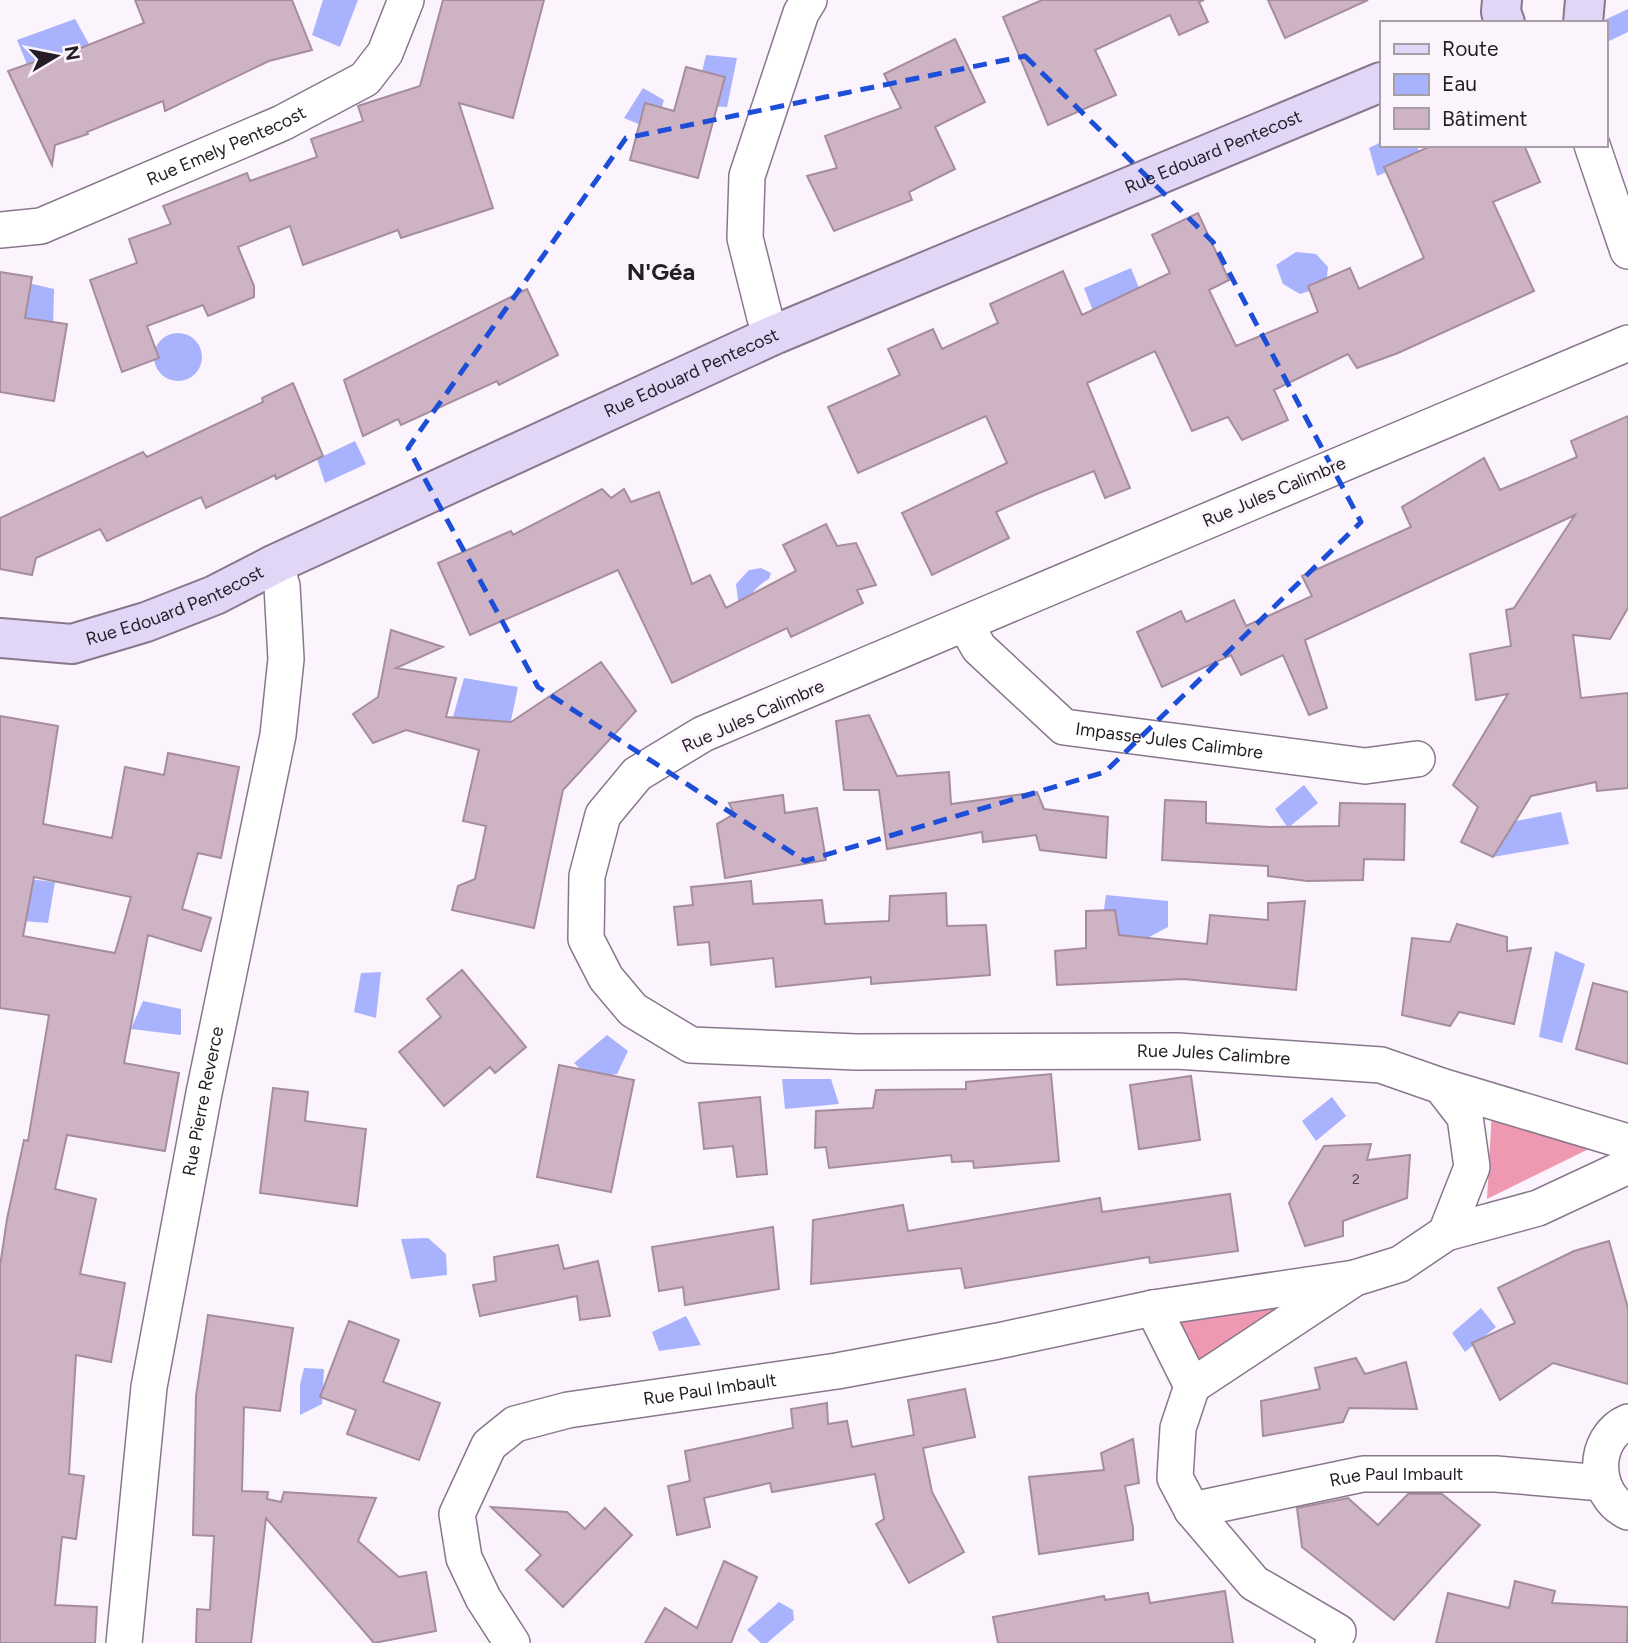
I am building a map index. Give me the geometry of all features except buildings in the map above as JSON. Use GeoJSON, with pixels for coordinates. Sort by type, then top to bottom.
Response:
{"type":"FeatureCollection","features":[{"type":"Feature","properties":{"kind":"street","name":"Rue Emely Pentecost"},"geometry":{"type":"LineString","coordinates":[[0,230],[41,226],[282,123],[365,79],[385,53],[406,0]]}},
{"type":"Feature","properties":{"kind":"street"},"geometry":{"type":"LineString","coordinates":[[776,334],[765,318],[745,238],[747,176],[801,13],[809,0]]}},
{"type":"Feature","properties":{"kind":"street"},"geometry":{"type":"LineString","coordinates":[[1502,0],[1501,12],[1504,21]]}},
{"type":"Feature","properties":{"kind":"street"},"geometry":{"type":"LineString","coordinates":[[1583,21],[1585,0]]}},
{"type":"Feature","properties":{"kind":"street","name":"Rue Edouard Pentecost"},"geometry":{"type":"LineString","coordinates":[[0,638],[72,644],[146,622],[215,595],[275,564],[776,334],[1380,82]]}},
{"type":"Feature","properties":{"kind":"street"},"geometry":{"type":"LineString","coordinates":[[1592,147],[1628,251]]}},
{"type":"Feature","properties":{"kind":"street","name":"Rue Jules Calimbre"},"geometry":{"type":"LineString","coordinates":[[1628,343],[703,734],[636,774],[603,815],[587,876],[586,939],[606,978],[632,1010],[691,1045],[856,1052],[1177,1051],[1381,1065],[1441,1086],[1628,1142]]}},
{"type":"Feature","properties":{"kind":"street","name":"Rue Pierre Reverce"},"geometry":{"type":"LineString","coordinates":[[124,1643],[149,1387],[207,1079],[278,735],[286,659],[282,586],[275,564]]}},
{"type":"Feature","properties":{"kind":"street","name":"Impasse Jules Calimbre"},"geometry":{"type":"LineString","coordinates":[[965,624],[979,648],[1064,727],[1365,766],[1417,759]]}},
{"type":"Feature","properties":{"kind":"street"},"geometry":{"type":"LineString","coordinates":[[1441,1086],[1465,1117],[1472,1167],[1446,1233]]}},
{"type":"Feature","properties":{"kind":"street","name":"Rue Paul Imbault"},"geometry":{"type":"LineString","coordinates":[[512,1643],[483,1598],[464,1558],[457,1514],[489,1445],[515,1424],[568,1409],[837,1371],[1153,1308],[1355,1278],[1400,1264],[1446,1233],[1538,1208],[1628,1166]]}},
{"type":"Feature","properties":{"kind":"street","name":"Rue Paul Imbault"},"geometry":{"type":"LineString","coordinates":[[1192,1386],[1355,1278]]}},
{"type":"Feature","properties":{"kind":"street"},"geometry":{"type":"LineString","coordinates":[[1153,1308],[1192,1386],[1178,1428],[1175,1478],[1192,1510],[1254,1583],[1341,1639]]}},
{"type":"Feature","properties":{"kind":"street"},"geometry":{"type":"LineString","coordinates":[[1628,1422],[1610,1436],[1602,1450],[1600,1467],[1602,1483],[1610,1498],[1628,1512]]}},
{"type":"Feature","properties":{"kind":"street","name":"Rue Paul Imbault"},"geometry":{"type":"LineString","coordinates":[[1192,1510],[1363,1475],[1496,1474],[1602,1483]]}},
{"type":"Feature","properties":{"kind":"highlighted area"},"geometry":{"type":"Polygon","coordinates":[[[1025,56],[1213,242],[1361,522],[1105,772],[805,861],[538,687],[408,448],[626,138],[1025,56]]]}},
{"type":"Feature","properties":{"kind":"shaded area"},"geometry":{"type":"Polygon","coordinates":[[[1492,1110],[1601,1143],[1487,1199],[1492,1110]]]}},
{"type":"Feature","properties":{"kind":"shaded area"},"geometry":{"type":"Polygon","coordinates":[[[1333,1286],[1198,1376],[1165,1308],[1333,1286]]]}},
{"type":"Feature","properties":{"kind":"water"},"geometry":{"type":"Polygon","coordinates":[[[323,0],[358,0],[340,47],[312,35],[323,0]]]}},
{"type":"Feature","properties":{"kind":"water"},"geometry":{"type":"Polygon","coordinates":[[[1628,9],[1628,32],[1607,42],[1607,21],[1602,21],[1628,9]]]}},
{"type":"Feature","properties":{"kind":"water"},"geometry":{"type":"Polygon","coordinates":[[[75,19],[89,44],[31,74],[17,40],[75,19]]]}},
{"type":"Feature","properties":{"kind":"water"},"geometry":{"type":"Polygon","coordinates":[[[706,55],[737,58],[727,107],[694,105],[706,55]]]}},
{"type":"Feature","properties":{"kind":"water"},"geometry":{"type":"Polygon","coordinates":[[[643,88],[664,100],[655,131],[624,118],[643,88]]]}},
{"type":"Feature","properties":{"kind":"water"},"geometry":{"type":"Polygon","coordinates":[[[1380,142],[1380,147],[1418,147],[1421,158],[1377,176],[1369,148],[1380,142]]]}},
{"type":"Feature","properties":{"kind":"water"},"geometry":{"type":"Polygon","coordinates":[[[1296,252],[1316,254],[1328,267],[1326,286],[1300,294],[1283,284],[1276,265],[1296,252]]]}},
{"type":"Feature","properties":{"kind":"water"},"geometry":{"type":"Polygon","coordinates":[[[1131,268],[1141,293],[1095,316],[1084,288],[1131,268]]]}},
{"type":"Feature","properties":{"kind":"water"},"geometry":{"type":"Polygon","coordinates":[[[24,282],[54,289],[53,331],[18,328],[24,282]]]}},
{"type":"Feature","properties":{"kind":"water"},"geometry":{"type":"Polygon","coordinates":[[[178,333],[195,340],[202,357],[195,374],[178,381],[161,374],[154,357],[161,340],[178,333]]]}},
{"type":"Feature","properties":{"kind":"water"},"geometry":{"type":"Polygon","coordinates":[[[355,441],[366,464],[325,483],[317,459],[355,441]]]}},
{"type":"Feature","properties":{"kind":"water"},"geometry":{"type":"Polygon","coordinates":[[[761,568],[771,573],[769,579],[739,607],[736,584],[749,570],[761,568]]]}},
{"type":"Feature","properties":{"kind":"water"},"geometry":{"type":"Polygon","coordinates":[[[464,678],[518,687],[508,735],[451,724],[464,678]]]}},
{"type":"Feature","properties":{"kind":"water"},"geometry":{"type":"Polygon","coordinates":[[[1304,785],[1318,803],[1288,828],[1275,809],[1304,785]]]}},
{"type":"Feature","properties":{"kind":"water"},"geometry":{"type":"Polygon","coordinates":[[[1561,812],[1569,844],[1493,857],[1496,825],[1561,812]]]}},
{"type":"Feature","properties":{"kind":"water"},"geometry":{"type":"Polygon","coordinates":[[[27,879],[55,882],[48,923],[22,921],[27,879]]]}},
{"type":"Feature","properties":{"kind":"water"},"geometry":{"type":"Polygon","coordinates":[[[1106,895],[1168,901],[1168,927],[1125,950],[1101,929],[1106,895]]]}},
{"type":"Feature","properties":{"kind":"water"},"geometry":{"type":"Polygon","coordinates":[[[1555,951],[1585,964],[1562,1043],[1539,1037],[1555,951]]]}},
{"type":"Feature","properties":{"kind":"water"},"geometry":{"type":"Polygon","coordinates":[[[381,972],[376,1018],[354,1012],[361,973],[381,972]]]}},
{"type":"Feature","properties":{"kind":"water"},"geometry":{"type":"Polygon","coordinates":[[[143,1001],[181,1009],[181,1035],[131,1029],[143,1001]]]}},
{"type":"Feature","properties":{"kind":"water"},"geometry":{"type":"Polygon","coordinates":[[[607,1035],[628,1051],[617,1074],[591,1079],[574,1063],[607,1035]]]}},
{"type":"Feature","properties":{"kind":"water"},"geometry":{"type":"Polygon","coordinates":[[[782,1079],[831,1079],[839,1104],[785,1109],[782,1079]]]}},
{"type":"Feature","properties":{"kind":"water"},"geometry":{"type":"Polygon","coordinates":[[[1332,1097],[1346,1116],[1316,1141],[1302,1121],[1332,1097]]]}},
{"type":"Feature","properties":{"kind":"water"},"geometry":{"type":"Polygon","coordinates":[[[428,1238],[446,1254],[447,1275],[411,1279],[401,1239],[428,1238]]]}},
{"type":"Feature","properties":{"kind":"water"},"geometry":{"type":"Polygon","coordinates":[[[1481,1308],[1496,1327],[1465,1352],[1452,1333],[1481,1308]]]}},
{"type":"Feature","properties":{"kind":"water"},"geometry":{"type":"Polygon","coordinates":[[[686,1316],[701,1345],[659,1351],[652,1332],[686,1316]]]}},
{"type":"Feature","properties":{"kind":"water"},"geometry":{"type":"Polygon","coordinates":[[[304,1368],[324,1369],[322,1404],[300,1415],[300,1385],[304,1368]]]}},
{"type":"Feature","properties":{"kind":"water"},"geometry":{"type":"Polygon","coordinates":[[[779,1602],[793,1610],[794,1620],[767,1643],[761,1643],[747,1630],[779,1602]]]}},
{"type":"Feature","properties":{"kind":"district","name":"N'Géa"},"geometry":{"type":"Point","coordinates":[661,272]}}]}
